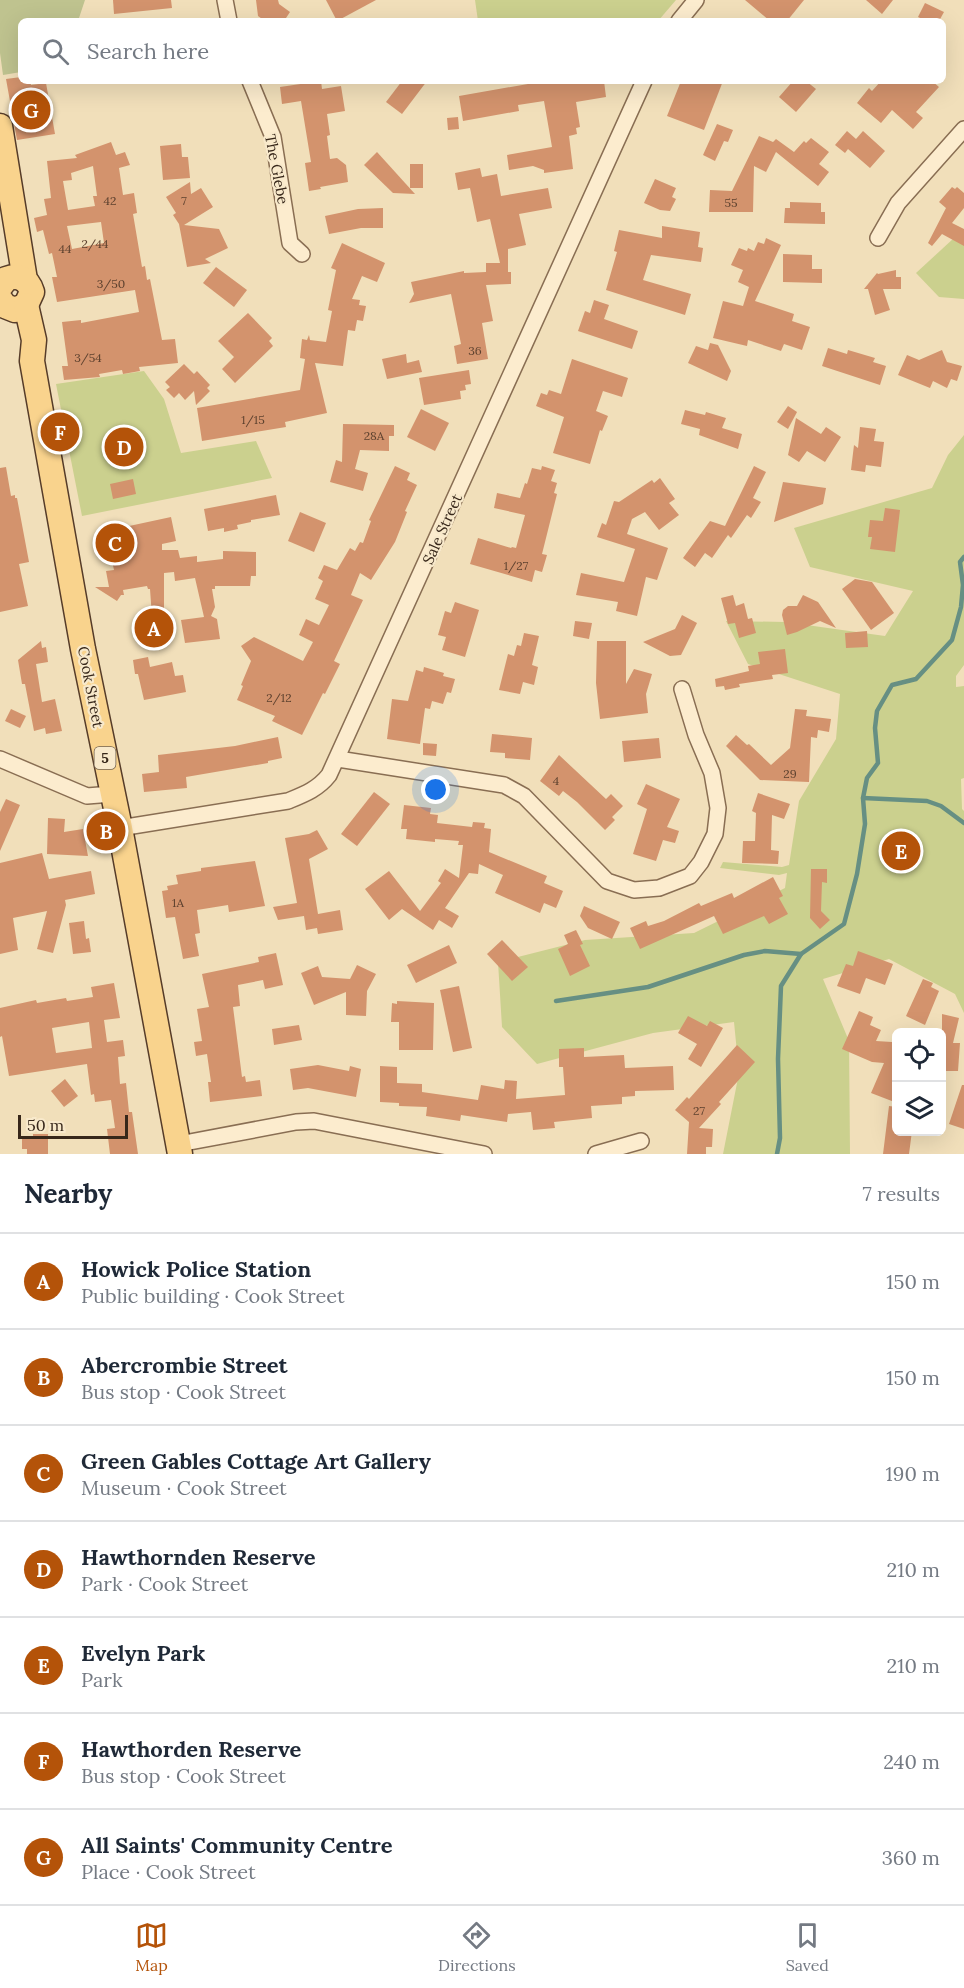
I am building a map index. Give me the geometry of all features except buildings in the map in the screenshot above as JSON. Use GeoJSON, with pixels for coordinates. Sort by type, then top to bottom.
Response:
{"type":"FeatureCollection","features":[{"type":"Feature","properties":{"kind":"main road","name":"Cook Street"},"geometry":{"type":"LineString","coordinates":[[0,126],[12,293]]}},
{"type":"Feature","properties":{"kind":"main road","name":"Cook Street"},"geometry":{"type":"LineString","coordinates":[[0,226],[23,342],[32,361],[83,649],[120,828],[179,1149]]}},
{"type":"Feature","properties":{"kind":"street"},"geometry":{"type":"LineString","coordinates":[[225,0],[228,18]]}},
{"type":"Feature","properties":{"kind":"street"},"geometry":{"type":"LineString","coordinates":[[681,18],[696,0]]}},
{"type":"Feature","properties":{"kind":"street","name":"The Glebe"},"geometry":{"type":"LineString","coordinates":[[251,84],[273,137],[290,243],[302,254]]}},
{"type":"Feature","properties":{"kind":"street","name":"Sale Street"},"geometry":{"type":"LineString","coordinates":[[120,828],[288,801],[312,791],[321,784],[338,759],[643,84]]}},
{"type":"Feature","properties":{"kind":"street"},"geometry":{"type":"LineString","coordinates":[[878,238],[898,203],[964,129]]}},
{"type":"Feature","properties":{"kind":"street"},"geometry":{"type":"LineString","coordinates":[[338,759],[504,785],[524,796],[607,881],[634,890],[659,888],[690,876],[701,862],[715,834],[718,808],[712,773],[696,735],[682,689]]}},
{"type":"Feature","properties":{"kind":"street"},"geometry":{"type":"LineString","coordinates":[[0,759],[87,796],[112,794]]}},
{"type":"Feature","properties":{"kind":"street"},"geometry":{"type":"LineString","coordinates":[[179,1149],[296,1122],[314,1121],[484,1154]]}},
{"type":"Feature","properties":{"kind":"street"},"geometry":{"type":"LineString","coordinates":[[596,1154],[642,1141]]}},
{"type":"Feature","properties":{"kind":"green space"},"geometry":{"type":"Polygon","coordinates":[[[0,0],[85,0],[79,18],[18,18],[18,72],[3,75],[0,53],[0,0]]]}},
{"type":"Feature","properties":{"kind":"green space"},"geometry":{"type":"Polygon","coordinates":[[[475,0],[676,0],[661,18],[478,18],[475,0]]]}},
{"type":"Feature","properties":{"kind":"green space"},"geometry":{"type":"Polygon","coordinates":[[[954,238],[964,238],[964,299],[939,297],[916,273],[954,238]]]}},
{"type":"Feature","properties":{"kind":"green space"},"geometry":{"type":"Polygon","coordinates":[[[144,371],[164,399],[181,453],[256,441],[272,478],[82,516],[56,384],[144,371]]]}},
{"type":"Feature","properties":{"kind":"green space"},"geometry":{"type":"Polygon","coordinates":[[[964,435],[964,665],[956,676],[956,687],[964,686],[964,778],[961,779],[962,809],[964,811],[964,1013],[955,994],[889,959],[823,979],[849,1041],[850,1154],[723,1154],[739,1073],[734,1022],[653,1033],[537,1064],[502,1027],[498,962],[585,940],[694,933],[785,888],[787,873],[779,875],[720,868],[723,862],[782,867],[789,865],[799,801],[836,739],[840,694],[748,664],[726,621],[785,622],[885,636],[913,591],[810,567],[794,528],[932,488],[948,455],[964,435]]]}},
{"type":"Feature","properties":{"kind":"waterway"},"geometry":{"type":"LineString","coordinates":[[777,1154],[780,1138],[778,1059],[781,986],[801,954],[844,924],[857,874],[865,824],[863,798],[867,778],[878,763],[875,728],[877,711],[892,685],[916,679],[952,640],[961,607],[963,585],[960,562],[964,557]]}},
{"type":"Feature","properties":{"kind":"waterway"},"geometry":{"type":"LineString","coordinates":[[863,798],[927,801],[941,806],[964,823]]}},
{"type":"Feature","properties":{"kind":"waterway"},"geometry":{"type":"LineString","coordinates":[[556,1001],[648,987],[744,955],[765,951],[801,954]]}},
{"type":"Feature","properties":{"kind":"place","name":"All Saints' Community Centre"},"geometry":{"type":"Point","coordinates":[31,110]}},
{"type":"Feature","properties":{"kind":"place","name":"Hawthorden Reserve"},"geometry":{"type":"Point","coordinates":[60,432]}},
{"type":"Feature","properties":{"kind":"place","name":"Hawthornden Reserve"},"geometry":{"type":"Point","coordinates":[124,447]}},
{"type":"Feature","properties":{"kind":"place","name":"Green Gables Cottage Art Gallery"},"geometry":{"type":"Point","coordinates":[115,543]}},
{"type":"Feature","properties":{"kind":"place","name":"Howick Police Station"},"geometry":{"type":"Point","coordinates":[154,628]}},
{"type":"Feature","properties":{"kind":"place","name":"Abercrombie Street"},"geometry":{"type":"Point","coordinates":[106,831]}},
{"type":"Feature","properties":{"kind":"place","name":"Evelyn Park"},"geometry":{"type":"Point","coordinates":[901,851]}}]}
